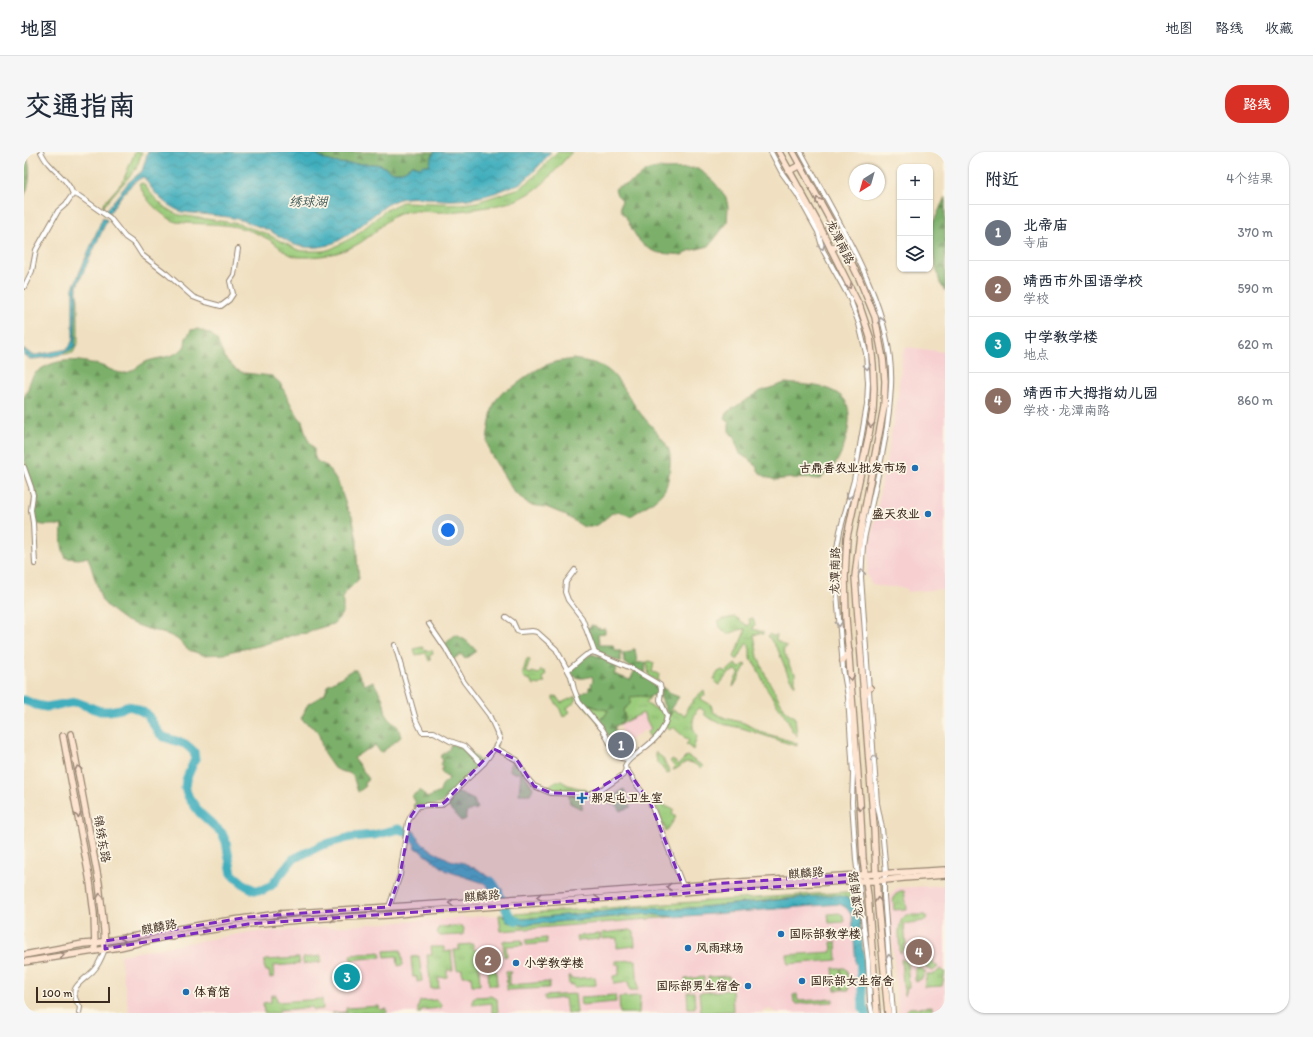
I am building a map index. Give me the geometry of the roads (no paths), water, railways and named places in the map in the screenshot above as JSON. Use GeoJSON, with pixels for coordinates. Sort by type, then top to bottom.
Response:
{"type":"FeatureCollection","features":[{"type":"Feature","properties":{"kind":"main road","name":"龙潭南路"},"geometry":{"type":"LineString","coordinates":[[780,152],[819,225],[863,314],[870,337],[874,368],[874,399],[870,430],[846,537],[845,576],[864,874],[868,896],[874,960],[874,1011]]}},
{"type":"Feature","properties":{"kind":"main road","name":"龙潭南路"},"geometry":{"type":"LineString","coordinates":[[793,152],[859,278],[874,317],[882,348],[885,376],[883,412],[860,535],[855,577],[877,873],[876,881],[891,1011]]}},
{"type":"Feature","properties":{"kind":"main road"},"geometry":{"type":"LineString","coordinates":[[789,170],[800,165]]}},
{"type":"Feature","properties":{"kind":"main road"},"geometry":{"type":"LineString","coordinates":[[818,232],[819,225]]}},
{"type":"Feature","properties":{"kind":"main road"},"geometry":{"type":"LineString","coordinates":[[831,249],[842,243]]}},
{"type":"Feature","properties":{"kind":"main road"},"geometry":{"type":"LineString","coordinates":[[843,661],[849,650]]}},
{"type":"Feature","properties":{"kind":"main road"},"geometry":{"type":"LineString","coordinates":[[864,695],[870,688]]}},
{"type":"Feature","properties":{"kind":"main road","name":"锦绣东路"},"geometry":{"type":"LineString","coordinates":[[72,734],[94,856],[105,949]]}},
{"type":"Feature","properties":{"kind":"main road","name":"锦绣东路"},"geometry":{"type":"LineString","coordinates":[[62,736],[90,882],[94,914],[95,950]]}},
{"type":"Feature","properties":{"kind":"main road","name":"麒麟路"},"geometry":{"type":"LineString","coordinates":[[24,962],[105,949],[164,937],[248,924],[389,915],[490,903],[683,886],[858,874],[945,870]]}},
{"type":"Feature","properties":{"kind":"main road","name":"麒麟路"},"geometry":{"type":"LineString","coordinates":[[515,901],[740,887],[858,881],[865,882],[945,875]]}},
{"type":"Feature","properties":{"kind":"main road","name":"麒麟路"},"geometry":{"type":"LineString","coordinates":[[24,955],[248,917],[389,907],[490,903]]}},
{"type":"Feature","properties":{"kind":"main road"},"geometry":{"type":"LineString","coordinates":[[868,965],[874,960]]}},
{"type":"Feature","properties":{"kind":"street"},"geometry":{"type":"LineString","coordinates":[[41,152],[48,163],[68,184],[73,194],[79,196],[110,218],[121,232],[135,244],[146,259],[167,274],[192,297],[221,306],[229,300],[233,294],[230,281],[234,275],[238,249]]}},
{"type":"Feature","properties":{"kind":"street"},"geometry":{"type":"LineString","coordinates":[[771,152],[818,232],[823,250],[850,299],[863,338],[868,371],[867,405],[854,480],[837,548],[837,593],[848,697],[852,758],[852,802],[858,881],[874,1011]]}},
{"type":"Feature","properties":{"kind":"street"},"geometry":{"type":"LineString","coordinates":[[802,152],[866,277],[881,318],[888,350],[891,386],[884,452],[863,546],[861,577],[877,804],[882,828],[886,873],[884,880],[891,1011]]}},
{"type":"Feature","properties":{"kind":"street"},"geometry":{"type":"LineString","coordinates":[[24,287],[32,271],[36,250],[58,212],[73,194]]}},
{"type":"Feature","properties":{"kind":"street"},"geometry":{"type":"LineString","coordinates":[[24,467],[33,495],[31,510],[35,564]]}},
{"type":"Feature","properties":{"kind":"street"},"geometry":{"type":"LineString","coordinates":[[574,570],[566,582],[565,592],[568,600],[582,618],[595,652]]}},
{"type":"Feature","properties":{"kind":"street"},"geometry":{"type":"LineString","coordinates":[[506,617],[513,622],[518,632],[532,631],[541,635],[556,649],[571,676],[580,702],[604,730],[616,754],[621,758],[627,759],[628,761]]}},
{"type":"Feature","properties":{"kind":"street"},"geometry":{"type":"LineString","coordinates":[[389,907],[400,875],[405,837],[408,822],[411,816],[418,806],[440,805],[446,801],[484,763],[500,739],[489,714],[464,682],[446,649],[429,624]]}},
{"type":"Feature","properties":{"kind":"street"},"geometry":{"type":"LineString","coordinates":[[395,645],[416,720],[421,731],[434,732],[450,741],[464,746],[484,763]]}},
{"type":"Feature","properties":{"kind":"street"},"geometry":{"type":"LineString","coordinates":[[494,749],[497,749],[517,760],[527,778],[534,786],[551,793],[589,794],[604,788],[623,775],[628,761],[655,740],[667,716],[660,700],[661,687],[659,684],[636,670],[595,652],[588,653],[569,669],[567,669]]}},
{"type":"Feature","properties":{"kind":"street"},"geometry":{"type":"LineString","coordinates":[[626,770],[650,802],[683,886]]}},
{"type":"Feature","properties":{"kind":"street"},"geometry":{"type":"LineString","coordinates":[[79,1013],[80,1006],[74,997],[74,992],[79,983],[98,965],[105,949]]}},
{"type":"Feature","properties":{"kind":"water","name":"绣球湖"},"geometry":{"type":"Polygon","coordinates":[[[148,152],[315,152],[321,157],[334,162],[349,164],[378,164],[390,171],[399,172],[413,165],[420,167],[429,165],[434,152],[551,152],[530,175],[518,184],[494,193],[470,199],[445,200],[414,198],[396,200],[349,235],[329,245],[308,247],[295,245],[268,230],[244,221],[229,217],[182,212],[170,206],[160,198],[144,177],[129,187],[109,215],[106,212],[108,208],[129,182],[142,171],[148,152]]]}},
{"type":"Feature","properties":{"kind":"water"},"geometry":{"type":"Polygon","coordinates":[[[103,217],[107,220],[77,286],[75,346],[67,352],[61,354],[30,359],[24,355],[24,349],[32,355],[36,355],[67,349],[70,346],[73,339],[73,288],[103,217]]]}},
{"type":"Feature","properties":{"kind":"water"},"geometry":{"type":"Polygon","coordinates":[[[409,829],[414,831],[419,840],[428,848],[450,860],[464,863],[479,870],[503,890],[491,890],[484,883],[447,871],[415,847],[408,835],[409,829]]]}},
{"type":"Feature","properties":{"kind":"water"},"geometry":{"type":"Polygon","coordinates":[[[831,895],[847,898],[853,902],[857,909],[859,909],[864,966],[859,966],[856,964],[852,917],[850,912],[844,906],[839,904],[674,917],[648,914],[522,925],[507,922],[503,915],[514,914],[515,917],[523,919],[639,908],[680,909],[831,895]]]}},
{"type":"Feature","properties":{"kind":"waterway"},"geometry":{"type":"LineString","coordinates":[[24,700],[46,707],[76,702],[100,711],[121,709],[126,706],[133,707],[147,714],[159,733],[164,737],[185,744],[190,748],[194,752],[195,759],[186,780],[185,788],[189,798],[200,813],[222,833],[226,842],[232,874],[245,885],[254,890],[263,890],[272,885],[293,859],[322,845],[351,837],[374,835],[399,829],[410,834],[413,838]]}},
{"type":"Feature","properties":{"kind":"waterway"},"geometry":{"type":"LineString","coordinates":[[491,881],[498,891],[509,914],[517,921]]}},
{"type":"Feature","properties":{"kind":"waterway"},"geometry":{"type":"LineString","coordinates":[[860,956],[863,1008],[867,1013]]}},
{"type":"Feature","properties":{"kind":"place","name":"古鼎香农业批发市场"},"geometry":{"type":"Point","coordinates":[915,468]}},
{"type":"Feature","properties":{"kind":"place","name":"盛天农业"},"geometry":{"type":"Point","coordinates":[928,514]}},
{"type":"Feature","properties":{"kind":"place","name":"北帝庙"},"geometry":{"type":"Point","coordinates":[621,745]}},
{"type":"Feature","properties":{"kind":"place","name":"那足屯卫生室"},"geometry":{"type":"Point","coordinates":[582,798]}},
{"type":"Feature","properties":{"kind":"place","name":"国际部教学楼"},"geometry":{"type":"Point","coordinates":[781,934]}},
{"type":"Feature","properties":{"kind":"place","name":"风雨球场"},"geometry":{"type":"Point","coordinates":[688,948]}},
{"type":"Feature","properties":{"kind":"place","name":"靖西市大拇指幼儿园"},"geometry":{"type":"Point","coordinates":[919,952]}},
{"type":"Feature","properties":{"kind":"place","name":"靖西市外国语学校"},"geometry":{"type":"Point","coordinates":[488,960]}},
{"type":"Feature","properties":{"kind":"place","name":"小学教学楼"},"geometry":{"type":"Point","coordinates":[516,963]}},
{"type":"Feature","properties":{"kind":"place","name":"中学教学楼"},"geometry":{"type":"Point","coordinates":[347,977]}},
{"type":"Feature","properties":{"kind":"place","name":"国际部女生宿舍"},"geometry":{"type":"Point","coordinates":[802,981]}},
{"type":"Feature","properties":{"kind":"place","name":"国际部男生宿舍"},"geometry":{"type":"Point","coordinates":[748,986]}},
{"type":"Feature","properties":{"kind":"place","name":"体育馆"},"geometry":{"type":"Point","coordinates":[186,992]}}]}
